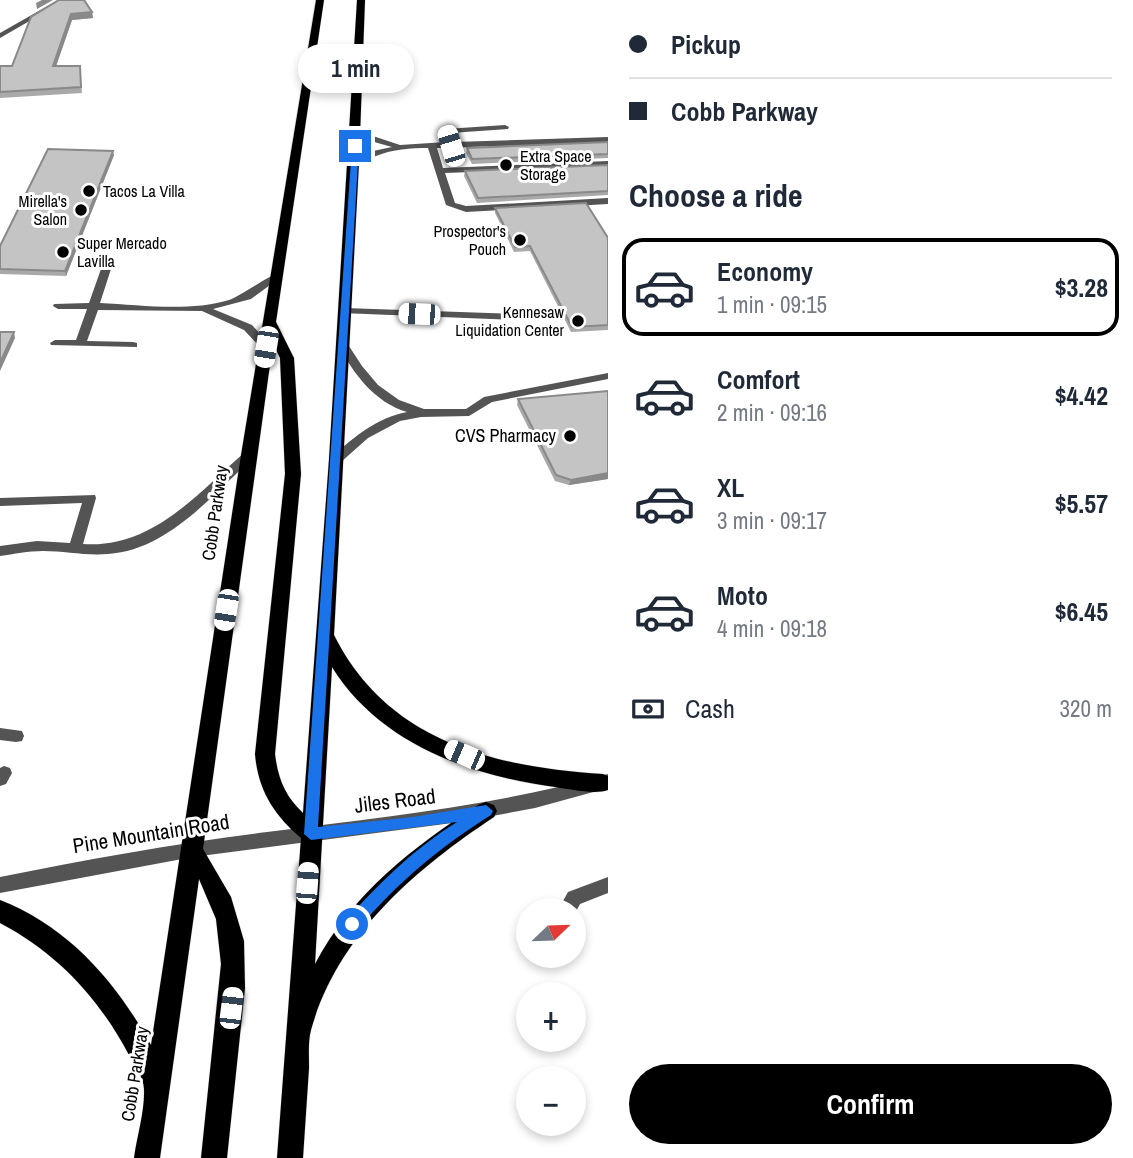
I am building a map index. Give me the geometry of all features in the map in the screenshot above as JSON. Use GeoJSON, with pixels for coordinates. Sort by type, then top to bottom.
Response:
{"type":"FeatureCollection","features":[{"type":"Feature","properties":{"kind":"main road","name":"Cobb Parkway"},"geometry":{"type":"LineString","coordinates":[[147,1158],[249,455],[320,0]]}},
{"type":"Feature","properties":{"kind":"main road"},"geometry":{"type":"LineString","coordinates":[[290,1158],[337,459],[361,0]]}},
{"type":"Feature","properties":{"kind":"main road"},"geometry":{"type":"LineString","coordinates":[[270,322],[287,358],[293,474],[265,754],[266,776],[282,806],[311,834]]}},
{"type":"Feature","properties":{"kind":"main road"},"geometry":{"type":"LineString","coordinates":[[324,631],[333,652],[369,702],[429,741],[495,766],[531,775],[566,782],[606,782]]}},
{"type":"Feature","properties":{"kind":"main road"},"geometry":{"type":"LineString","coordinates":[[297,1046],[309,1004],[326,963],[352,924],[381,891],[412,863],[447,835],[486,811]]}},
{"type":"Feature","properties":{"kind":"main road"},"geometry":{"type":"LineString","coordinates":[[191,850],[216,884],[226,910],[235,960],[214,1158]]}},
{"type":"Feature","properties":{"kind":"main road"},"geometry":{"type":"LineString","coordinates":[[0,911],[26,923],[54,941],[103,989],[141,1050],[157,1087]]}},
{"type":"Feature","properties":{"kind":"street"},"geometry":{"type":"LineString","coordinates":[[0,36],[63,0]]}},
{"type":"Feature","properties":{"kind":"street"},"geometry":{"type":"LineString","coordinates":[[451,146],[446,131],[505,127]]}},
{"type":"Feature","properties":{"kind":"street"},"geometry":{"type":"LineString","coordinates":[[356,129],[381,142],[405,146],[608,140]]}},
{"type":"Feature","properties":{"kind":"street"},"geometry":{"type":"LineString","coordinates":[[354,163],[376,153],[405,146]]}},
{"type":"Feature","properties":{"kind":"street"},"geometry":{"type":"LineString","coordinates":[[432,146],[451,205],[466,209],[608,201]]}},
{"type":"Feature","properties":{"kind":"street"},"geometry":{"type":"LineString","coordinates":[[440,172],[608,164]]}},
{"type":"Feature","properties":{"kind":"street"},"geometry":{"type":"LineString","coordinates":[[80,343],[106,269]]}},
{"type":"Feature","properties":{"kind":"street"},"geometry":{"type":"LineString","coordinates":[[58,306],[199,309],[222,306],[251,296],[263,289],[276,275]]}},
{"type":"Feature","properties":{"kind":"street"},"geometry":{"type":"LineString","coordinates":[[199,309],[240,321],[252,329],[266,347]]}},
{"type":"Feature","properties":{"kind":"street"},"geometry":{"type":"LineString","coordinates":[[345,311],[518,317]]}},
{"type":"Feature","properties":{"kind":"street"},"geometry":{"type":"LineString","coordinates":[[55,343],[133,345]]}},
{"type":"Feature","properties":{"kind":"street"},"geometry":{"type":"LineString","coordinates":[[343,345],[365,380],[380,394],[392,403],[421,413]]}},
{"type":"Feature","properties":{"kind":"street"},"geometry":{"type":"LineString","coordinates":[[337,459],[349,446],[396,418],[421,413],[468,412],[488,399],[608,376]]}},
{"type":"Feature","properties":{"kind":"street"},"geometry":{"type":"LineString","coordinates":[[0,551],[43,546],[112,549],[145,538],[196,503],[249,455]]}},
{"type":"Feature","properties":{"kind":"street"},"geometry":{"type":"LineString","coordinates":[[0,502],[90,498],[75,548]]}},
{"type":"Feature","properties":{"kind":"street","name":"Jiles Road"},"geometry":{"type":"LineString","coordinates":[[311,834],[413,823],[486,811],[606,782]]}},
{"type":"Feature","properties":{"kind":"street","name":"Pine Mountain Road"},"geometry":{"type":"LineString","coordinates":[[0,885],[91,866],[311,834]]}},
{"type":"Feature","properties":{"kind":"street"},"geometry":{"type":"LineString","coordinates":[[573,898],[608,885]]}},
{"type":"Feature","properties":{"kind":"building"},"geometry":{"type":"Polygon","coordinates":[[[59,0],[84,0],[92,12],[71,14],[53,66],[80,66],[81,87],[0,92],[0,66],[12,66],[31,17],[59,0]]]}},
{"type":"Feature","properties":{"kind":"building"},"geometry":{"type":"Polygon","coordinates":[[[608,142],[608,154],[472,159],[467,148],[608,142]]]}},
{"type":"Feature","properties":{"kind":"building"},"geometry":{"type":"Polygon","coordinates":[[[48,149],[113,151],[65,271],[0,269],[0,246],[48,149]]]}},
{"type":"Feature","properties":{"kind":"building"},"geometry":{"type":"Polygon","coordinates":[[[608,165],[608,191],[478,198],[465,171],[608,165]]]}},
{"type":"Feature","properties":{"kind":"building"},"geometry":{"type":"Polygon","coordinates":[[[586,203],[608,238],[608,325],[572,327],[530,246],[515,247],[495,208],[586,203]]]}},
{"type":"Feature","properties":{"kind":"building"},"geometry":{"type":"Polygon","coordinates":[[[0,332],[14,332],[0,363],[0,332]]]}},
{"type":"Feature","properties":{"kind":"building","name":"CVS Pharmacy"},"geometry":{"type":"Polygon","coordinates":[[[608,391],[608,473],[571,480],[556,475],[518,399],[608,391]]]}},
{"type":"Feature","properties":{"kind":"place","name":"Extra Space Storage"},"geometry":{"type":"Point","coordinates":[506,165]}},
{"type":"Feature","properties":{"kind":"place","name":"Tacos La Villa"},"geometry":{"type":"Point","coordinates":[89,191]}},
{"type":"Feature","properties":{"kind":"place","name":"Mirella's Salon"},"geometry":{"type":"Point","coordinates":[81,210]}},
{"type":"Feature","properties":{"kind":"place","name":"Prospector's Pouch"},"geometry":{"type":"Point","coordinates":[520,240]}},
{"type":"Feature","properties":{"kind":"place","name":"Super Mercado Lavilla"},"geometry":{"type":"Point","coordinates":[63,252]}},
{"type":"Feature","properties":{"kind":"place","name":"Kennesaw Liquidation Center"},"geometry":{"type":"Point","coordinates":[578,321]}},
{"type":"Feature","properties":{"kind":"place","name":"CVS Pharmacy"},"geometry":{"type":"Point","coordinates":[570,436]}},
{"type":"Feature","properties":{"kind":"route"},"geometry":{"type":"LineString","coordinates":[[352,924],[381,891],[412,863],[447,835],[486,811],[413,823],[311,834],[355,146]]}}]}
